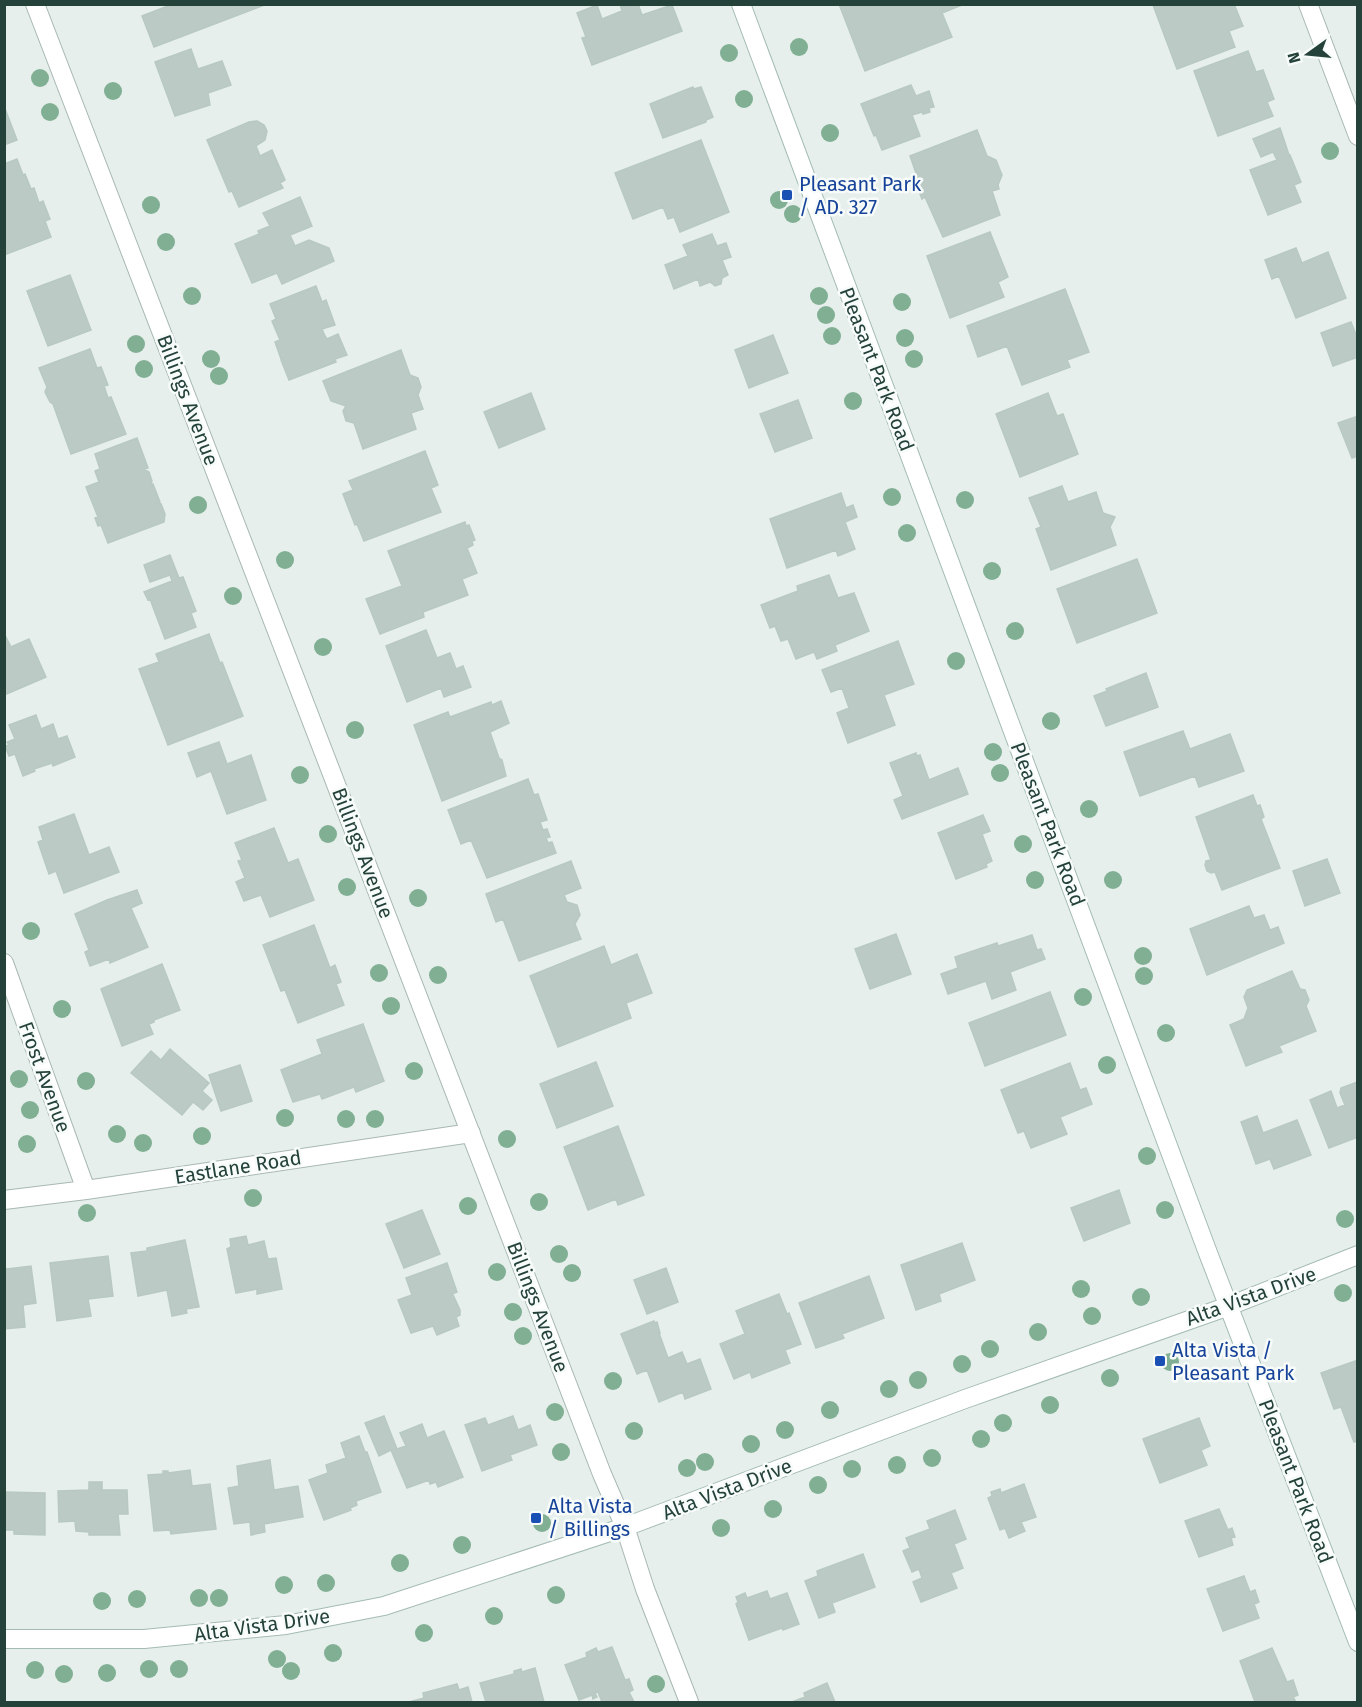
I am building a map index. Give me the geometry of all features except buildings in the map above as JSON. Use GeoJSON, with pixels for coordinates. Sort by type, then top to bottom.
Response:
{"type":"FeatureCollection","features":[{"type":"Feature","properties":{"kind":"street","name":"Billings Avenue"},"geometry":{"type":"LineString","coordinates":[[35,4],[602,1474],[625,1527],[645,1589],[688,1702]]}},
{"type":"Feature","properties":{"kind":"street","name":"Pleasant Park Road"},"geometry":{"type":"LineString","coordinates":[[741,4],[1229,1306],[1358,1642]]}},
{"type":"Feature","properties":{"kind":"street"},"geometry":{"type":"LineString","coordinates":[[1308,4],[1358,136]]}},
{"type":"Feature","properties":{"kind":"street","name":"Frost Avenue"},"geometry":{"type":"LineString","coordinates":[[4,963],[86,1190]]}},
{"type":"Feature","properties":{"kind":"street","name":"Eastlane Road"},"geometry":{"type":"LineString","coordinates":[[4,1200],[86,1190],[471,1132]]}},
{"type":"Feature","properties":{"kind":"street","name":"Alta Vista Drive"},"geometry":{"type":"LineString","coordinates":[[4,1639],[144,1639],[286,1625],[384,1606],[625,1527],[955,1403],[1229,1306],[1358,1255]]}},
{"type":"Feature","properties":{"kind":"place","name":"Pleasant Park / AD. 327"},"geometry":{"type":"Point","coordinates":[787,195]}},
{"type":"Feature","properties":{"kind":"place","name":"Alta Vista / Pleasant Park"},"geometry":{"type":"Point","coordinates":[1160,1361]}},
{"type":"Feature","properties":{"kind":"place","name":"Alta Vista / Billings"},"geometry":{"type":"Point","coordinates":[536,1518]}}]}
